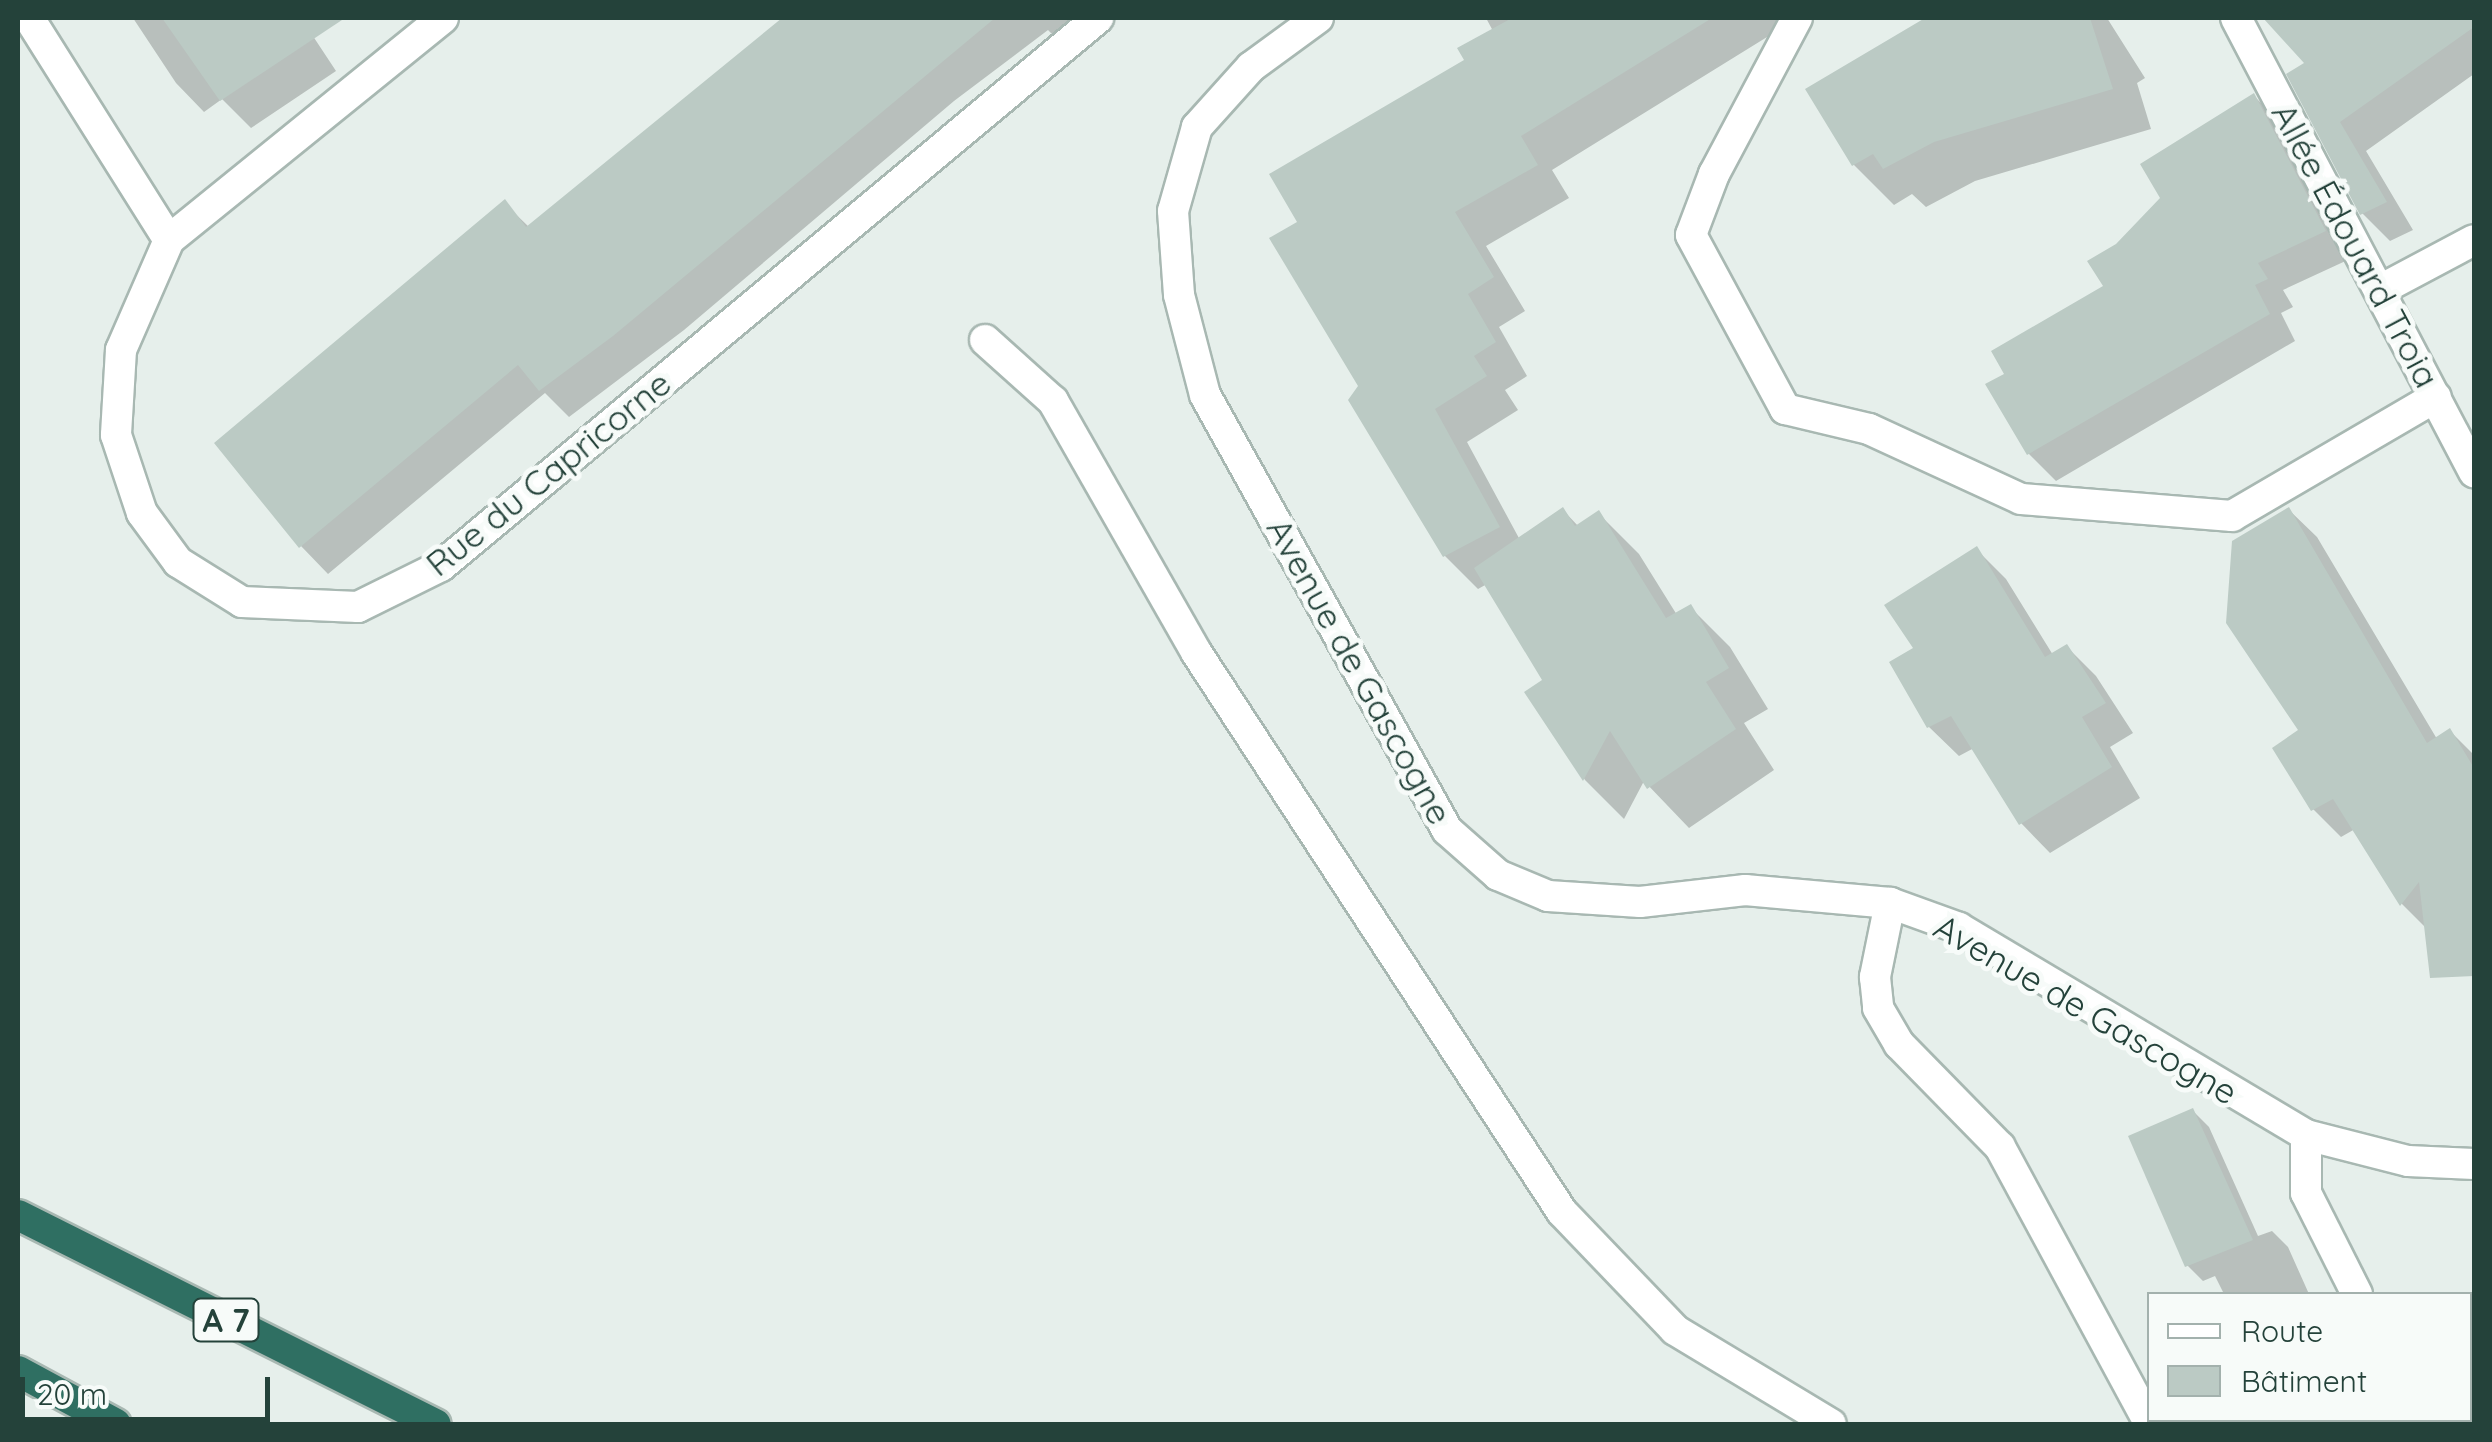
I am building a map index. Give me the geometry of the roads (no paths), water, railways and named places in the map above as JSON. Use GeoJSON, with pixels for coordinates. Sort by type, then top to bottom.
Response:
{"type":"FeatureCollection","features":[{"type":"Feature","properties":{"kind":"highway","name":"A 7"},"geometry":{"type":"LineString","coordinates":[[18,1216],[436,1424]]}},
{"type":"Feature","properties":{"kind":"highway"},"geometry":{"type":"LineString","coordinates":[[18,1371],[116,1424]]}},
{"type":"Feature","properties":{"kind":"street"},"geometry":{"type":"LineString","coordinates":[[29,18],[169,240],[443,18]]}},
{"type":"Feature","properties":{"kind":"street","name":"Rue du Capricorne"},"geometry":{"type":"LineString","coordinates":[[169,240],[122,350],[116,435],[142,514],[178,562],[242,602],[358,606],[440,566],[1098,18]]}},
{"type":"Feature","properties":{"kind":"street","name":"Avenue de Gascogne"},"geometry":{"type":"LineString","coordinates":[[1318,18],[1251,66],[1197,126],[1173,211],[1179,296],[1205,395],[1447,830],[1498,875],[1548,896],[1640,902],[1745,890],[1890,903],[1959,928],[2306,1135],[2408,1161],[2474,1164]]}},
{"type":"Feature","properties":{"kind":"street"},"geometry":{"type":"LineString","coordinates":[[1796,18],[1714,174],[1692,235],[1784,408],[1869,429],[2020,498],[2232,516],[2436,397]]}},
{"type":"Feature","properties":{"kind":"street","name":"Allée Édouard Troia"},"geometry":{"type":"LineString","coordinates":[[2236,18],[2474,472]]}},
{"type":"Feature","properties":{"kind":"street"},"geometry":{"type":"LineString","coordinates":[[2380,290],[2474,240]]}},
{"type":"Feature","properties":{"kind":"street"},"geometry":{"type":"LineString","coordinates":[[985,340],[1054,401],[1196,652],[1562,1212],[1675,1330],[1831,1424]]}},
{"type":"Feature","properties":{"kind":"street"},"geometry":{"type":"LineString","coordinates":[[1890,903],[1875,977],[1878,1008],[1899,1044],[2000,1147],[2147,1418]]}},
{"type":"Feature","properties":{"kind":"street"},"geometry":{"type":"LineString","coordinates":[[2306,1135],[2306,1193],[2356,1292]]}}]}
